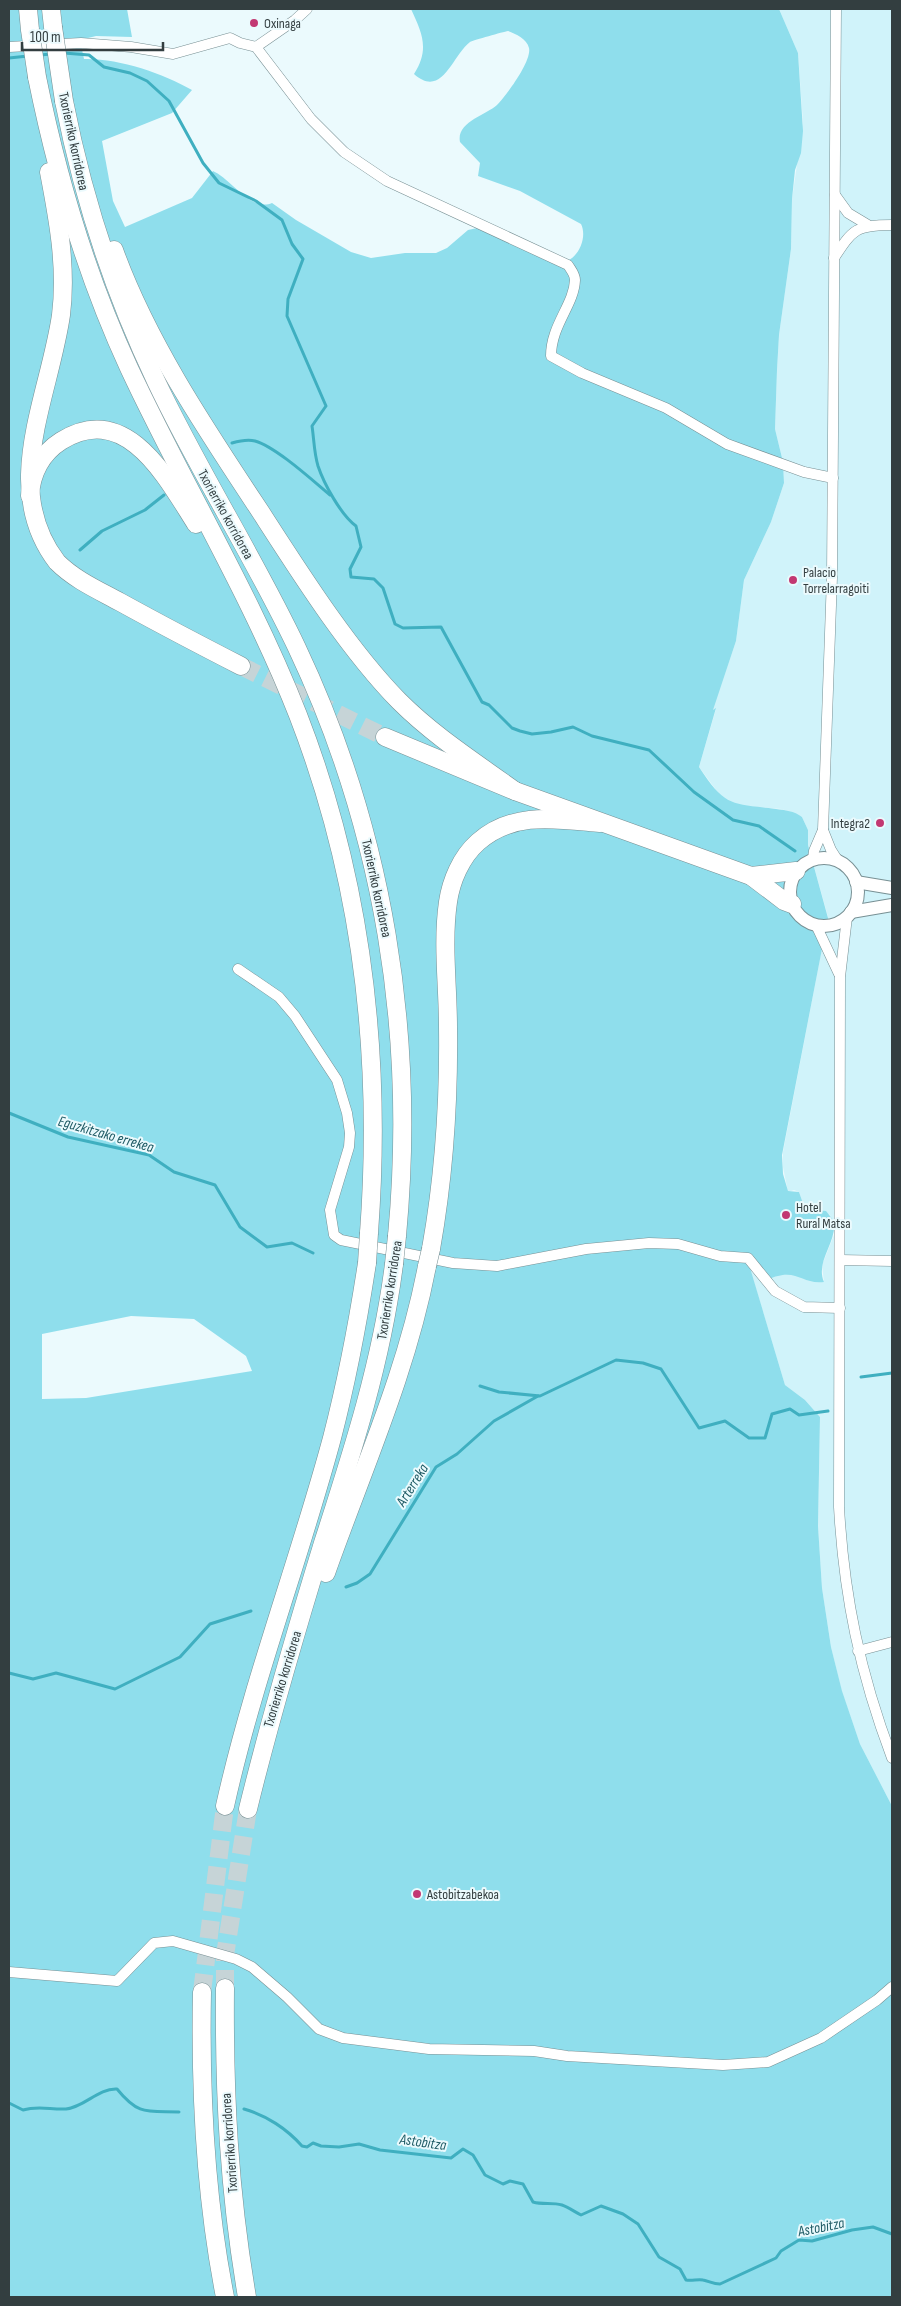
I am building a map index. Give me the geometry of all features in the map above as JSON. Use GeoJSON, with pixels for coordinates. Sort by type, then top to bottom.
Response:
{"type":"FeatureCollection","features":[{"type":"Feature","properties":{"kind":"highway","name":"Txorierriko korridorea"},"geometry":{"type":"LineString","coordinates":[[28,9],[39,105],[76,229],[115,335],[148,407],[279,670],[310,748],[333,826],[352,904],[365,988],[373,1077],[374,1153],[367,1263],[351,1357],[332,1438],[256,1683],[225,1806]]}},
{"type":"Feature","properties":{"kind":"highway","name":"Txorierriko korridorea"},"geometry":{"type":"LineString","coordinates":[[51,9],[64,100],[75,157],[91,216],[133,331],[173,416],[297,648],[332,728],[363,823],[387,930],[399,1015],[404,1132],[398,1236],[384,1331],[364,1416],[269,1722],[248,1809]]}},
{"type":"Feature","properties":{"kind":"highway"},"geometry":{"type":"LineString","coordinates":[[64,100],[117,257],[137,303],[184,392],[230,465],[346,637],[387,688],[438,736],[516,791]]}},
{"type":"Feature","properties":{"kind":"highway"},"geometry":{"type":"LineString","coordinates":[[39,105],[58,225],[63,276],[58,330],[24,451],[22,490],[29,517],[46,550],[78,580],[241,666]]}},
{"type":"Feature","properties":{"kind":"highway"},"geometry":{"type":"LineString","coordinates":[[29,517],[33,475],[39,463],[51,448],[68,436],[81,432],[98,430],[118,434],[140,447],[157,465],[245,600]]}},
{"type":"Feature","properties":{"kind":"highway"},"geometry":{"type":"LineString","coordinates":[[385,737],[600,823],[751,876],[784,902],[792,904]]}},
{"type":"Feature","properties":{"kind":"highway"},"geometry":{"type":"LineString","coordinates":[[269,1722],[280,1701],[362,1472],[393,1392],[429,1257],[439,1196],[446,1122],[449,1053],[446,918],[452,885],[468,852],[477,843],[500,827],[536,818],[600,823]]}},
{"type":"Feature","properties":{"kind":"highway"},"geometry":{"type":"LineString","coordinates":[[751,876],[796,871]]}},
{"type":"Feature","properties":{"kind":"highway","name":"Txorierriko korridorea"},"geometry":{"type":"LineString","coordinates":[[225,1988],[226,2119],[233,2204],[247,2297]]}},
{"type":"Feature","properties":{"kind":"highway","name":"Txorierriko korridorea"},"geometry":{"type":"LineString","coordinates":[[202,1992],[202,2091],[206,2162],[216,2249],[225,2297]]}},
{"type":"Feature","properties":{"kind":"street"},"geometry":{"type":"LineString","coordinates":[[256,47],[295,20],[307,9]]}},
{"type":"Feature","properties":{"kind":"street"},"geometry":{"type":"LineString","coordinates":[[813,859],[814,851],[823,830],[832,577],[836,9]]}},
{"type":"Feature","properties":{"kind":"street"},"geometry":{"type":"LineString","coordinates":[[9,47],[81,43],[132,47],[173,54],[230,38],[256,47],[310,118],[344,152],[387,181],[568,266],[575,278],[573,292],[556,326],[551,343],[551,356],[582,373],[666,408],[727,444],[804,472],[833,478]]}},
{"type":"Feature","properties":{"kind":"street"},"geometry":{"type":"LineString","coordinates":[[835,194],[856,224]]}},
{"type":"Feature","properties":{"kind":"street"},"geometry":{"type":"LineString","coordinates":[[834,225],[841,221],[868,225],[892,225]]}},
{"type":"Feature","properties":{"kind":"street"},"geometry":{"type":"LineString","coordinates":[[834,258],[856,224]]}},
{"type":"Feature","properties":{"kind":"street"},"geometry":{"type":"LineString","coordinates":[[823,830],[831,850],[838,861],[852,873],[856,882],[857,897],[849,914],[840,978],[839,1507],[841,1551],[865,1681],[892,1758]]}},
{"type":"Feature","properties":{"kind":"street"},"geometry":{"type":"LineString","coordinates":[[838,861],[822,857],[813,859],[796,871],[789,891],[792,904],[800,916],[816,925],[833,925],[849,914],[892,905]]}},
{"type":"Feature","properties":{"kind":"street"},"geometry":{"type":"LineString","coordinates":[[856,882],[891,887]]}},
{"type":"Feature","properties":{"kind":"street"},"geometry":{"type":"LineString","coordinates":[[816,925],[835,962],[840,978]]}},
{"type":"Feature","properties":{"kind":"street"},"geometry":{"type":"LineString","coordinates":[[238,969],[279,997],[295,1016],[337,1080],[347,1112],[350,1133],[349,1147],[330,1210],[334,1235],[341,1240],[453,1263],[498,1266],[586,1249],[649,1243],[678,1244],[720,1256],[748,1258],[775,1292],[804,1308],[840,1308]]}},
{"type":"Feature","properties":{"kind":"street"},"geometry":{"type":"LineString","coordinates":[[840,1260],[892,1261]]}},
{"type":"Feature","properties":{"kind":"street"},"geometry":{"type":"LineString","coordinates":[[858,1651],[892,1642]]}},
{"type":"Feature","properties":{"kind":"street"},"geometry":{"type":"LineString","coordinates":[[9,1972],[117,1981],[154,1943],[173,1941],[236,1959],[252,1967],[288,1997],[319,2029],[342,2038],[429,2049],[534,2051],[568,2056],[723,2065],[768,2062],[793,2052],[821,2038],[877,2000],[892,1987]]}},
{"type":"Feature","properties":{"kind":"shaded area"},"geometry":{"type":"Polygon","coordinates":[[[9,9],[127,9],[132,37],[96,36],[80,40],[84,59],[111,61],[154,72],[192,90],[172,113],[102,141],[113,201],[125,227],[192,198],[213,171],[256,203],[264,205],[272,203],[296,220],[351,252],[371,258],[405,253],[436,253],[447,248],[468,230],[482,227],[569,260],[576,254],[583,239],[581,224],[520,191],[478,176],[480,163],[460,142],[460,135],[467,124],[497,105],[512,86],[527,61],[529,54],[528,45],[521,37],[508,31],[470,42],[446,73],[439,79],[432,82],[424,80],[414,74],[422,57],[423,41],[411,9],[779,9],[798,53],[803,131],[801,153],[795,170],[792,199],[791,249],[779,335],[777,370],[775,429],[783,462],[784,483],[771,522],[744,580],[736,641],[713,710],[716,708],[699,767],[716,790],[723,797],[731,801],[749,806],[786,810],[802,817],[808,830],[808,845],[828,918],[782,1155],[783,1174],[788,1191],[799,1192],[805,1209],[826,1211],[834,1221],[832,1237],[822,1267],[824,1282],[810,1281],[792,1275],[777,1276],[767,1280],[748,1261],[785,1385],[805,1400],[820,1417],[818,1526],[822,1588],[831,1647],[842,1691],[860,1744],[892,1806],[892,2297],[9,2297],[9,9]],[[131,1316],[42,1334],[42,1399],[86,1398],[252,1371],[246,1356],[194,1319],[131,1316]]]}},
{"type":"Feature","properties":{"kind":"shaded area"},"geometry":{"type":"Polygon","coordinates":[[[779,9],[892,9],[892,1806],[860,1744],[842,1692],[831,1647],[822,1588],[818,1526],[820,1417],[805,1400],[785,1385],[748,1262],[779,1275],[796,1274],[824,1282],[822,1265],[835,1228],[830,1215],[822,1210],[805,1209],[799,1192],[794,1190],[788,1192],[783,1167],[783,1152],[828,917],[808,845],[808,830],[802,817],[782,809],[743,806],[728,802],[719,794],[699,767],[716,709],[712,711],[736,641],[744,580],[771,522],[784,483],[783,462],[775,429],[777,370],[779,335],[791,249],[792,199],[803,123],[798,53],[779,9]]]}},
{"type":"Feature","properties":{"kind":"waterway"},"geometry":{"type":"LineString","coordinates":[[64,53],[89,55],[104,67],[130,73],[147,81],[169,101],[203,163],[219,183],[256,201],[282,220],[292,244],[303,259],[288,299],[287,316],[326,406],[312,426],[317,461],[324,481],[334,499],[345,515],[356,526],[361,547],[350,569],[351,577],[374,579],[383,588],[395,624],[403,628],[441,627],[482,702],[489,705],[512,728],[532,734],[573,727],[592,736],[649,750],[694,792],[733,820],[759,826],[795,851]]}},
{"type":"Feature","properties":{"kind":"waterway"},"geometry":{"type":"LineString","coordinates":[[39,55],[52,54]]}},
{"type":"Feature","properties":{"kind":"waterway"},"geometry":{"type":"LineString","coordinates":[[9,58],[28,56]]}},
{"type":"Feature","properties":{"kind":"waterway"},"geometry":{"type":"LineString","coordinates":[[232,443],[249,440],[264,444],[294,465],[330,495]]}},
{"type":"Feature","properties":{"kind":"waterway"},"geometry":{"type":"LineString","coordinates":[[80,550],[102,531],[145,510],[164,495]]}},
{"type":"Feature","properties":{"kind":"waterway","name":"Eguzkitzako errekea"},"geometry":{"type":"LineString","coordinates":[[9,1113],[68,1137],[149,1155],[174,1172],[215,1185],[240,1227],[267,1247],[292,1243],[313,1253]]}},
{"type":"Feature","properties":{"kind":"waterway","name":"Eguzkitzako errekea"},"geometry":{"type":"LineString","coordinates":[[480,1386],[499,1392],[540,1396],[616,1360],[643,1363],[661,1369],[699,1428],[725,1421],[749,1438],[765,1438],[772,1414],[790,1409],[799,1415],[828,1411]]}},
{"type":"Feature","properties":{"kind":"waterway","name":"Eguzkitzako errekea"},"geometry":{"type":"LineString","coordinates":[[861,1377],[892,1373]]}},
{"type":"Feature","properties":{"kind":"waterway","name":"Arterreka"},"geometry":{"type":"LineString","coordinates":[[346,1587],[357,1583],[370,1574],[436,1467],[457,1454],[494,1421],[538,1396]]}},
{"type":"Feature","properties":{"kind":"waterway","name":"Arterreka"},"geometry":{"type":"LineString","coordinates":[[9,1673],[33,1679],[56,1673],[115,1689],[180,1657],[210,1624],[251,1611]]}},
{"type":"Feature","properties":{"kind":"waterway","name":"Astobitza"},"geometry":{"type":"LineString","coordinates":[[9,2103],[23,2110],[40,2108],[66,2109],[73,2108],[104,2091],[117,2089],[131,2104],[138,2108],[151,2111],[179,2112]]}},
{"type":"Feature","properties":{"kind":"waterway","name":"Astobitza"},"geometry":{"type":"LineString","coordinates":[[244,2109],[276,2123],[302,2146],[307,2147],[313,2143],[321,2146],[339,2147],[359,2144],[380,2150],[451,2158],[463,2149],[473,2155],[485,2175],[503,2184],[510,2181],[523,2184],[533,2202],[562,2205],[581,2215],[601,2206],[623,2214],[638,2224],[659,2257],[680,2269],[686,2280],[701,2280],[720,2284],[776,2258],[781,2251],[799,2240],[812,2241],[852,2230],[873,2227],[892,2234]]}},
{"type":"Feature","properties":{"kind":"tunnel"},"geometry":{"type":"LineString","coordinates":[[241,666],[385,737]]}},
{"type":"Feature","properties":{"kind":"tunnel"},"geometry":{"type":"LineString","coordinates":[[202,1992],[225,1806]]}},
{"type":"Feature","properties":{"kind":"tunnel"},"geometry":{"type":"LineString","coordinates":[[225,1988],[225,1955],[248,1809]]}},
{"type":"Feature","properties":{"kind":"place","name":"Oxinaga"},"geometry":{"type":"Point","coordinates":[254,23]}},
{"type":"Feature","properties":{"kind":"place","name":"Palacio Torrelarragoiti"},"geometry":{"type":"Point","coordinates":[793,580]}},
{"type":"Feature","properties":{"kind":"place","name":"Integra2"},"geometry":{"type":"Point","coordinates":[880,823]}},
{"type":"Feature","properties":{"kind":"place","name":"Hotel Rural Matsa"},"geometry":{"type":"Point","coordinates":[786,1215]}},
{"type":"Feature","properties":{"kind":"place","name":"Astobitzabekoa"},"geometry":{"type":"Point","coordinates":[417,1894]}}]}
